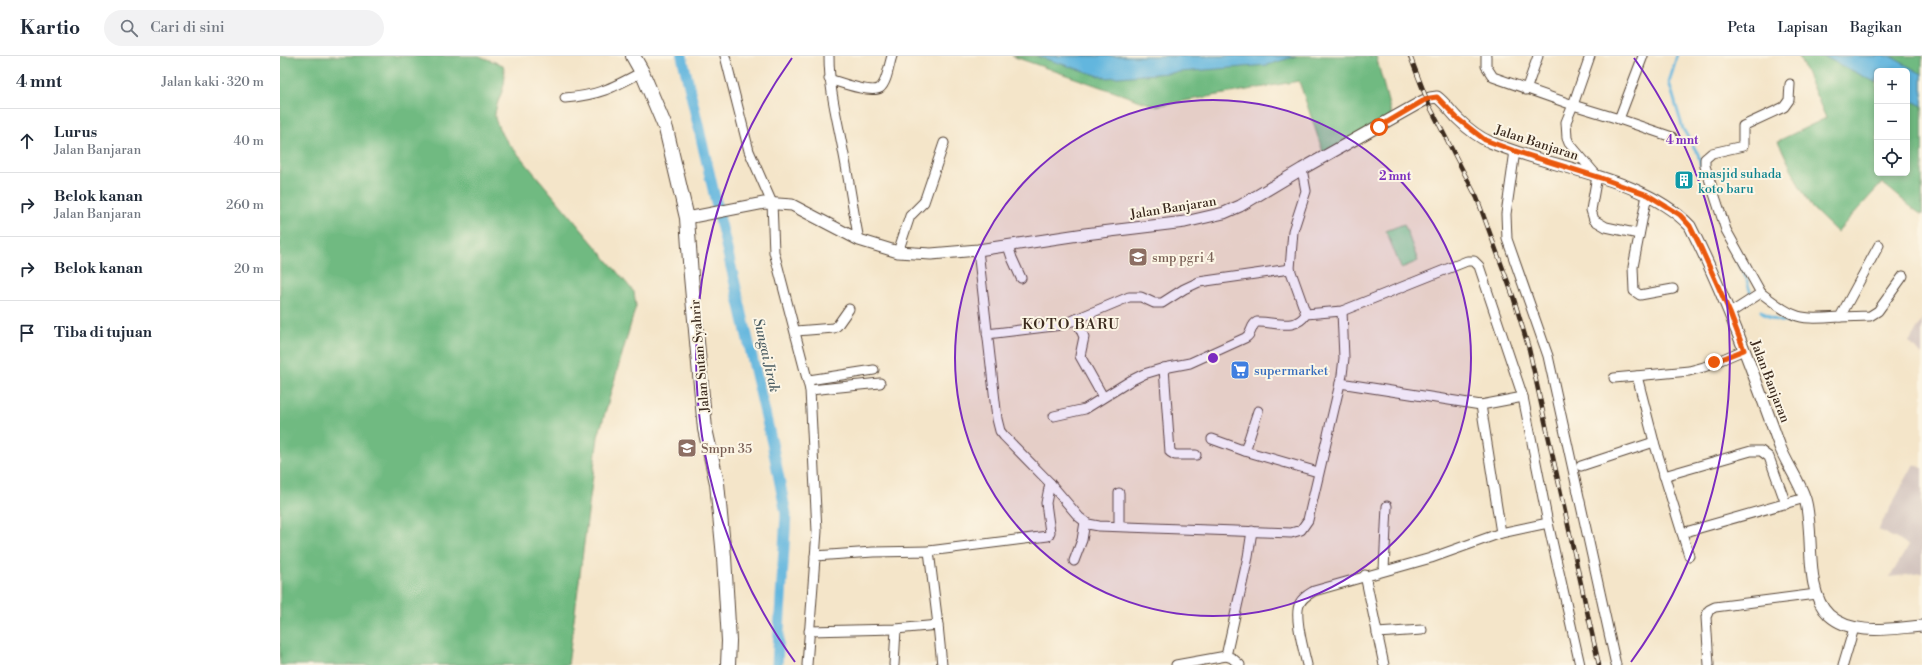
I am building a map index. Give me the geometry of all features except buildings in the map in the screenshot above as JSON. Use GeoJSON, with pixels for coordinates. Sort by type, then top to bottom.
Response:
{"type":"FeatureCollection","features":[{"type":"Feature","properties":{"kind":"main road","name":"Jalan Sutan Syahrir"},"geometry":{"type":"LineString","coordinates":[[633,56],[642,72],[666,129],[691,217],[691,276],[705,429],[717,483],[724,557],[729,641],[728,665]]}},
{"type":"Feature","properties":{"kind":"street"},"geometry":{"type":"LineString","coordinates":[[726,56],[749,151],[768,203],[774,252],[809,385],[817,531],[807,665]]}},
{"type":"Feature","properties":{"kind":"street"},"geometry":{"type":"LineString","coordinates":[[829,56],[829,79],[859,240]]}},
{"type":"Feature","properties":{"kind":"street"},"geometry":{"type":"LineString","coordinates":[[829,79],[875,90],[881,88],[892,56]]}},
{"type":"Feature","properties":{"kind":"street"},"geometry":{"type":"LineString","coordinates":[[1486,56],[1486,66],[1490,75],[1498,80],[1672,137]]}},
{"type":"Feature","properties":{"kind":"street"},"geometry":{"type":"LineString","coordinates":[[1526,90],[1538,56]]}},
{"type":"Feature","properties":{"kind":"street"},"geometry":{"type":"LineString","coordinates":[[1590,56],[1566,122],[1567,138],[1569,143],[1598,176],[1591,210],[1594,220],[1606,227],[1639,234]]}},
{"type":"Feature","properties":{"kind":"street"},"geometry":{"type":"LineString","coordinates":[[1619,119],[1643,56]]}},
{"type":"Feature","properties":{"kind":"street"},"geometry":{"type":"LineString","coordinates":[[565,98],[598,94],[615,87],[642,72]]}},
{"type":"Feature","properties":{"kind":"street"},"geometry":{"type":"LineString","coordinates":[[1790,84],[1789,100],[1784,107],[1744,126],[1743,146],[1712,153],[1705,159],[1705,166],[1726,230],[1758,295],[1787,312],[1797,317],[1806,319],[1873,315],[1878,311],[1903,276]]}},
{"type":"Feature","properties":{"kind":"street","name":"Jalan Banjaran"},"geometry":{"type":"LineString","coordinates":[[691,217],[768,203],[797,206],[859,240],[898,252],[941,254],[1008,246],[1209,217],[1240,206],[1302,169],[1432,97],[1439,98],[1458,119],[1479,136],[1515,151],[1598,176],[1648,195],[1680,215],[1690,226],[1734,311],[1744,350],[1781,447],[1805,498],[1816,594],[1822,607],[1830,616],[1854,628],[1873,629],[1922,626]]}},
{"type":"Feature","properties":{"kind":"street"},"geometry":{"type":"LineString","coordinates":[[898,252],[910,216],[924,202],[944,143]]}},
{"type":"Feature","properties":{"kind":"street"},"geometry":{"type":"LineString","coordinates":[[1515,151],[1506,214],[1507,239],[1548,356],[1616,665]]}},
{"type":"Feature","properties":{"kind":"street"},"geometry":{"type":"LineString","coordinates":[[1054,416],[1085,409],[1144,374],[1190,363],[1246,338],[1250,335],[1256,322],[1291,324],[1303,320],[1306,314],[1290,269],[1293,231],[1306,191],[1302,169]]}},
{"type":"Feature","properties":{"kind":"street"},"geometry":{"type":"LineString","coordinates":[[1648,195],[1633,267],[1634,291],[1640,294],[1673,289]]}},
{"type":"Feature","properties":{"kind":"street"},"geometry":{"type":"LineString","coordinates":[[1840,317],[1879,245]]}},
{"type":"Feature","properties":{"kind":"street"},"geometry":{"type":"LineString","coordinates":[[1008,246],[1021,278]]}},
{"type":"Feature","properties":{"kind":"street"},"geometry":{"type":"LineString","coordinates":[[978,250],[1000,431],[1050,483],[1079,517],[1085,522],[1099,526],[1291,533],[1301,530],[1308,520],[1340,383],[1344,358],[1342,311]]}},
{"type":"Feature","properties":{"kind":"street"},"geometry":{"type":"LineString","coordinates":[[1306,314],[1342,311],[1463,262],[1474,261],[1481,270],[1523,397],[1548,524],[1580,665]]}},
{"type":"Feature","properties":{"kind":"street"},"geometry":{"type":"LineString","coordinates":[[988,334],[1062,325],[1129,297],[1141,297],[1154,303],[1162,303],[1184,288],[1199,282],[1290,269]]}},
{"type":"Feature","properties":{"kind":"street"},"geometry":{"type":"LineString","coordinates":[[1734,311],[1758,295]]}},
{"type":"Feature","properties":{"kind":"street"},"geometry":{"type":"LineString","coordinates":[[796,331],[834,328],[849,309]]}},
{"type":"Feature","properties":{"kind":"street"},"geometry":{"type":"LineString","coordinates":[[1076,319],[1084,338],[1080,356],[1103,397]]}},
{"type":"Feature","properties":{"kind":"street"},"geometry":{"type":"LineString","coordinates":[[1614,378],[1696,369],[1744,350]]}},
{"type":"Feature","properties":{"kind":"street"},"geometry":{"type":"LineString","coordinates":[[1164,368],[1170,452],[1175,456],[1196,454]]}},
{"type":"Feature","properties":{"kind":"street"},"geometry":{"type":"LineString","coordinates":[[809,385],[874,370]]}},
{"type":"Feature","properties":{"kind":"street"},"geometry":{"type":"LineString","coordinates":[[1637,376],[1654,442],[1689,556]]}},
{"type":"Feature","properties":{"kind":"street"},"geometry":{"type":"LineString","coordinates":[[809,385],[880,383]]}},
{"type":"Feature","properties":{"kind":"street"},"geometry":{"type":"LineString","coordinates":[[1340,383],[1481,405],[1523,397]]}},
{"type":"Feature","properties":{"kind":"street"},"geometry":{"type":"LineString","coordinates":[[1481,405],[1501,533]]}},
{"type":"Feature","properties":{"kind":"street"},"geometry":{"type":"LineString","coordinates":[[1245,451],[1258,411]]}},
{"type":"Feature","properties":{"kind":"street"},"geometry":{"type":"LineString","coordinates":[[1212,439],[1245,451],[1318,472]]}},
{"type":"Feature","properties":{"kind":"street"},"geometry":{"type":"LineString","coordinates":[[1581,466],[1654,442]]}},
{"type":"Feature","properties":{"kind":"street"},"geometry":{"type":"LineString","coordinates":[[1664,476],[1751,451],[1762,451],[1769,457],[1786,504]]}},
{"type":"Feature","properties":{"kind":"street"},"geometry":{"type":"LineString","coordinates":[[815,556],[873,552],[929,551],[1048,536],[1050,532],[1046,503],[1050,483]]}},
{"type":"Feature","properties":{"kind":"street"},"geometry":{"type":"LineString","coordinates":[[1119,494],[1119,526]]}},
{"type":"Feature","properties":{"kind":"street"},"geometry":{"type":"LineString","coordinates":[[1682,533],[1805,498]]}},
{"type":"Feature","properties":{"kind":"street"},"geometry":{"type":"LineString","coordinates":[[1384,570],[1388,506]]}},
{"type":"Feature","properties":{"kind":"street"},"geometry":{"type":"LineString","coordinates":[[1074,561],[1082,540],[1085,522]]}},
{"type":"Feature","properties":{"kind":"street"},"geometry":{"type":"LineString","coordinates":[[1307,665],[1298,618],[1298,608],[1301,601],[1314,590],[1444,554],[1501,533],[1548,524]]}},
{"type":"Feature","properties":{"kind":"street"},"geometry":{"type":"LineString","coordinates":[[1226,656],[1248,557],[1252,531]]}},
{"type":"Feature","properties":{"kind":"street"},"geometry":{"type":"LineString","coordinates":[[929,551],[942,665]]}},
{"type":"Feature","properties":{"kind":"street"},"geometry":{"type":"LineString","coordinates":[[1365,575],[1384,665]]}},
{"type":"Feature","properties":{"kind":"street"},"geometry":{"type":"LineString","coordinates":[[1709,665],[1706,617],[1710,610],[1715,607],[1816,594]]}},
{"type":"Feature","properties":{"kind":"street"},"geometry":{"type":"LineString","coordinates":[[809,631],[896,629],[938,625]]}},
{"type":"Feature","properties":{"kind":"street"},"geometry":{"type":"LineString","coordinates":[[1843,665],[1854,628]]}},
{"type":"Feature","properties":{"kind":"street"},"geometry":{"type":"LineString","coordinates":[[894,665],[896,629]]}},
{"type":"Feature","properties":{"kind":"street"},"geometry":{"type":"LineString","coordinates":[[1377,633],[1422,630]]}},
{"type":"Feature","properties":{"kind":"street"},"geometry":{"type":"LineString","coordinates":[[1176,665],[1226,656],[1232,658],[1240,665]]}},
{"type":"Feature","properties":{"kind":"shaded area"},"geometry":{"type":"Polygon","coordinates":[[[1922,320],[1922,355],[1909,342],[1922,320]]]}},
{"type":"Feature","properties":{"kind":"shaded area"},"geometry":{"type":"Polygon","coordinates":[[[1914,464],[1922,468],[1922,573],[1890,577],[1909,545],[1878,530],[1914,464]]]}},
{"type":"Feature","properties":{"kind":"green space"},"geometry":{"type":"Polygon","coordinates":[[[280,56],[479,56],[503,65],[505,79],[495,114],[496,122],[502,135],[634,292],[636,306],[598,437],[568,665],[280,665],[280,56]]]}},
{"type":"Feature","properties":{"kind":"green space"},"geometry":{"type":"Polygon","coordinates":[[[1012,56],[1376,56],[1392,117],[1324,155],[1299,81],[1155,106],[1012,56]]]}},
{"type":"Feature","properties":{"kind":"green space"},"geometry":{"type":"Polygon","coordinates":[[[1799,56],[1922,56],[1922,215],[1882,183],[1837,232],[1812,208],[1778,141],[1826,118],[1799,56]]]}},
{"type":"Feature","properties":{"kind":"green space"},"geometry":{"type":"Polygon","coordinates":[[[1404,224],[1418,261],[1401,268],[1386,231],[1404,224]]]}},
{"type":"Feature","properties":{"kind":"water"},"geometry":{"type":"Polygon","coordinates":[[[1036,56],[1296,56],[1268,65],[1106,78],[1036,56]]]}},
{"type":"Feature","properties":{"kind":"water"},"geometry":{"type":"Polygon","coordinates":[[[1823,56],[1890,56],[1922,74],[1922,106],[1910,100],[1910,68],[1874,68],[1874,82],[1823,56]]]}},
{"type":"Feature","properties":{"kind":"waterway","name":"Sungai Jirak"},"geometry":{"type":"LineString","coordinates":[[682,56],[772,443],[786,514],[777,665]]}},
{"type":"Feature","properties":{"kind":"waterway"},"geometry":{"type":"LineString","coordinates":[[1677,56],[1669,82],[1683,129],[1698,154],[1701,166]]}},
{"type":"Feature","properties":{"kind":"waterway"},"geometry":{"type":"LineString","coordinates":[[1725,235],[1746,278]]}},
{"type":"Feature","properties":{"kind":"waterway"},"geometry":{"type":"LineString","coordinates":[[1747,281],[1751,294]]}},
{"type":"Feature","properties":{"kind":"waterway"},"geometry":{"type":"LineString","coordinates":[[1761,311],[1775,320],[1800,322]]}},
{"type":"Feature","properties":{"kind":"railway"},"geometry":{"type":"LineString","coordinates":[[1410,56],[1429,105],[1477,198],[1513,296],[1529,349],[1599,665]]}},
{"type":"Feature","properties":{"kind":"place","name":"masjid suhada koto baru"},"geometry":{"type":"Point","coordinates":[1684,180]}},
{"type":"Feature","properties":{"kind":"place","name":"smp pgri 4"},"geometry":{"type":"Point","coordinates":[1138,257]}},
{"type":"Feature","properties":{"kind":"place","name":"supermarket"},"geometry":{"type":"Point","coordinates":[1240,370]}},
{"type":"Feature","properties":{"kind":"place","name":"Smpn 35"},"geometry":{"type":"Point","coordinates":[687,448]}},
{"type":"Feature","properties":{"kind":"district","name":"KOTO BARU"},"geometry":{"type":"Point","coordinates":[1071,324]}},
{"type":"Feature","properties":{"kind":"route"},"geometry":{"type":"LineString","coordinates":[[1379,127],[1423,101],[1437,97],[1458,119],[1485,140],[1648,195],[1680,215],[1690,226],[1701,248],[1730,313],[1744,350],[1714,362]]}}]}
